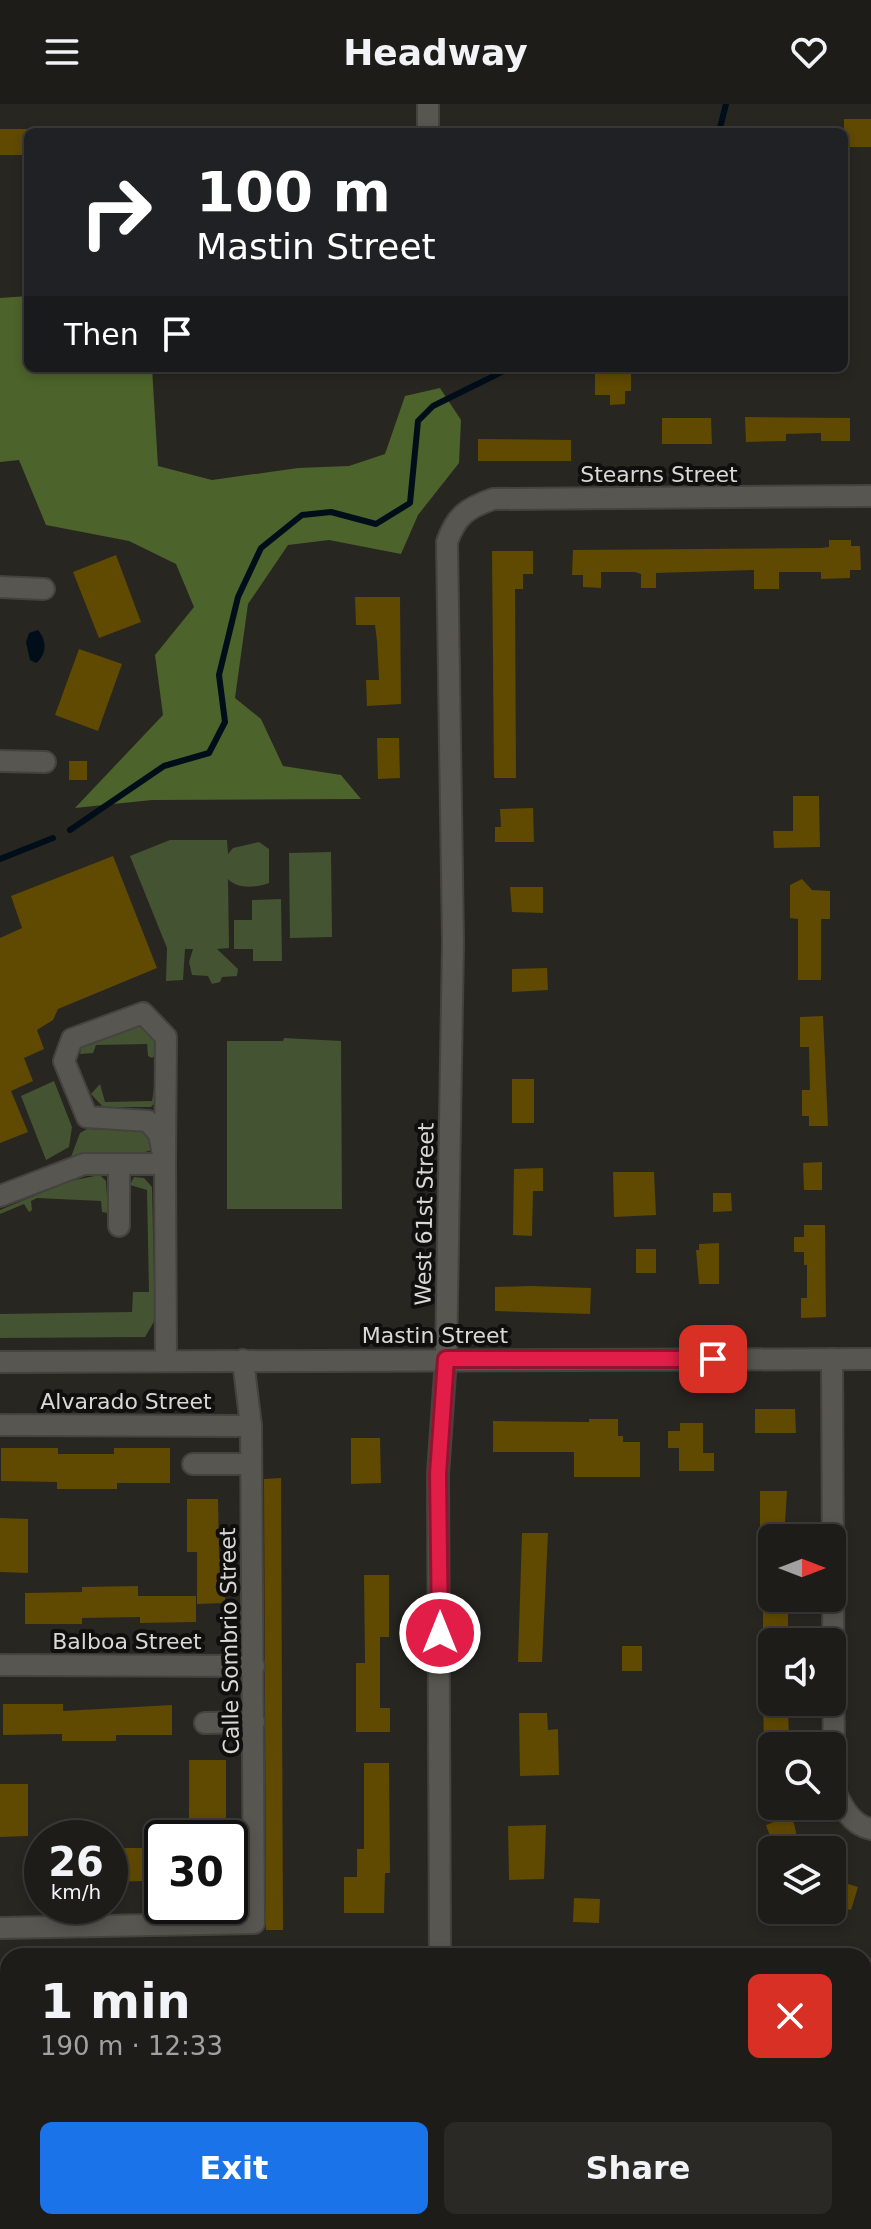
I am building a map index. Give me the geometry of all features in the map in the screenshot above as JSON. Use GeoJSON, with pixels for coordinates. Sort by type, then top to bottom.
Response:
{"type":"FeatureCollection","features":[{"type":"Feature","properties":{"kind":"street"},"geometry":{"type":"LineString","coordinates":[[428,104],[428,128]]}},
{"type":"Feature","properties":{"kind":"street","name":"Stearns Street"},"geometry":{"type":"LineString","coordinates":[[454,521],[472,507],[493,499],[871,496]]}},
{"type":"Feature","properties":{"kind":"street","name":"West 61st Street"},"geometry":{"type":"LineString","coordinates":[[440,1948],[438,1474],[446,1359],[453,943],[447,542],[454,521]]}},
{"type":"Feature","properties":{"kind":"street"},"geometry":{"type":"LineString","coordinates":[[0,587],[44,589]]}},
{"type":"Feature","properties":{"kind":"street"},"geometry":{"type":"LineString","coordinates":[[0,761],[45,762]]}},
{"type":"Feature","properties":{"kind":"street"},"geometry":{"type":"LineString","coordinates":[[165,1164],[159,1134],[148,1121],[87,1117],[64,1061],[72,1039],[143,1013],[166,1037],[166,1361]]}},
{"type":"Feature","properties":{"kind":"street"},"geometry":{"type":"LineString","coordinates":[[0,1196],[84,1164],[165,1164]]}},
{"type":"Feature","properties":{"kind":"street"},"geometry":{"type":"LineString","coordinates":[[119,1165],[119,1226]]}},
{"type":"Feature","properties":{"kind":"street"},"geometry":{"type":"LineString","coordinates":[[832,1359],[834,1789],[845,1812],[863,1828],[871,1829]]}},
{"type":"Feature","properties":{"kind":"street","name":"Mastin Street"},"geometry":{"type":"LineString","coordinates":[[0,1362],[871,1359]]}},
{"type":"Feature","properties":{"kind":"street","name":"Calle Sombrio Street"},"geometry":{"type":"LineString","coordinates":[[0,1928],[254,1923],[251,1426],[243,1360]]}},
{"type":"Feature","properties":{"kind":"street","name":"Alvarado Street"},"geometry":{"type":"LineString","coordinates":[[0,1425],[251,1426]]}},
{"type":"Feature","properties":{"kind":"street"},"geometry":{"type":"LineString","coordinates":[[193,1464],[251,1464]]}},
{"type":"Feature","properties":{"kind":"street","name":"Balboa Street"},"geometry":{"type":"LineString","coordinates":[[0,1665],[254,1666]]}},
{"type":"Feature","properties":{"kind":"street"},"geometry":{"type":"LineString","coordinates":[[205,1723],[254,1722]]}},
{"type":"Feature","properties":{"kind":"green space"},"geometry":{"type":"Polygon","coordinates":[[[24,296],[24,372],[152,372],[158,466],[212,480],[298,468],[349,466],[385,454],[405,396],[440,388],[461,420],[459,463],[418,515],[401,554],[329,540],[288,545],[248,604],[235,698],[261,719],[283,766],[341,775],[361,799],[152,800],[75,808],[163,715],[155,655],[194,607],[176,564],[129,541],[46,525],[19,460],[0,462],[0,298],[24,296]]]}},
{"type":"Feature","properties":{"kind":"green space"},"geometry":{"type":"Polygon","coordinates":[[[170,840],[227,840],[228,854],[233,848],[259,842],[269,849],[269,883],[247,887],[236,885],[228,879],[229,948],[217,949],[238,969],[237,976],[222,977],[220,982],[212,984],[208,976],[192,975],[189,962],[193,949],[185,949],[183,980],[166,981],[167,948],[130,856],[170,840]]]}},
{"type":"Feature","properties":{"kind":"green space"},"geometry":{"type":"Polygon","coordinates":[[[331,852],[332,937],[290,938],[289,853],[331,852]]]}},
{"type":"Feature","properties":{"kind":"green space"},"geometry":{"type":"Polygon","coordinates":[[[281,899],[282,961],[253,961],[253,949],[234,949],[234,920],[252,920],[252,900],[281,899]]]}},
{"type":"Feature","properties":{"kind":"green space"},"geometry":{"type":"Polygon","coordinates":[[[140,1024],[156,1039],[157,1054],[152,1058],[148,1056],[147,1044],[96,1045],[93,1053],[80,1054],[81,1048],[140,1024]]]}},
{"type":"Feature","properties":{"kind":"green space"},"geometry":{"type":"Polygon","coordinates":[[[284,1038],[341,1041],[342,1209],[227,1209],[227,1041],[283,1041],[284,1038]]]}},
{"type":"Feature","properties":{"kind":"green space"},"geometry":{"type":"Polygon","coordinates":[[[54,1081],[72,1127],[69,1147],[46,1160],[21,1096],[54,1081]]]}},
{"type":"Feature","properties":{"kind":"green space"},"geometry":{"type":"Polygon","coordinates":[[[155,1083],[157,1100],[151,1107],[103,1107],[91,1094],[100,1084],[105,1102],[152,1101],[155,1083]]]}},
{"type":"Feature","properties":{"kind":"green space"},"geometry":{"type":"Polygon","coordinates":[[[87,1129],[147,1131],[156,1147],[128,1155],[71,1157],[80,1133],[87,1129]]]}},
{"type":"Feature","properties":{"kind":"green space"},"geometry":{"type":"Polygon","coordinates":[[[100,1175],[106,1181],[108,1213],[102,1212],[101,1201],[37,1198],[31,1201],[32,1210],[29,1212],[24,1204],[0,1214],[0,1210],[70,1181],[100,1175]]]}},
{"type":"Feature","properties":{"kind":"green space"},"geometry":{"type":"Polygon","coordinates":[[[134,1177],[144,1178],[152,1187],[155,1320],[145,1337],[0,1338],[0,1314],[132,1312],[133,1292],[149,1292],[147,1190],[130,1185],[134,1177]]]}},
{"type":"Feature","properties":{"kind":"water"},"geometry":{"type":"Polygon","coordinates":[[[38,630],[44,647],[36,663],[30,660],[26,642],[29,633],[38,630]]]}},
{"type":"Feature","properties":{"kind":"building"},"geometry":{"type":"Polygon","coordinates":[[[844,119],[871,119],[871,147],[848,147],[848,128],[844,128],[844,119]]]}},
{"type":"Feature","properties":{"kind":"building"},"geometry":{"type":"Polygon","coordinates":[[[0,129],[24,129],[24,155],[0,155],[0,129]]]}},
{"type":"Feature","properties":{"kind":"building"},"geometry":{"type":"Polygon","coordinates":[[[595,372],[631,373],[631,391],[625,391],[625,404],[610,405],[610,395],[595,395],[595,372]]]}},
{"type":"Feature","properties":{"kind":"building"},"geometry":{"type":"Polygon","coordinates":[[[745,417],[850,418],[850,441],[821,441],[821,433],[786,434],[786,441],[746,442],[745,417]]]}},
{"type":"Feature","properties":{"kind":"building"},"geometry":{"type":"Polygon","coordinates":[[[662,418],[711,418],[712,444],[662,444],[662,418]]]}},
{"type":"Feature","properties":{"kind":"building"},"geometry":{"type":"Polygon","coordinates":[[[478,439],[571,440],[571,461],[478,461],[478,439]]]}},
{"type":"Feature","properties":{"kind":"building"},"geometry":{"type":"Polygon","coordinates":[[[829,540],[851,540],[851,546],[860,546],[861,570],[850,570],[850,578],[821,579],[821,572],[779,572],[779,589],[754,589],[754,570],[656,573],[656,588],[641,588],[641,574],[635,572],[601,572],[601,588],[583,587],[583,575],[572,575],[573,550],[821,548],[829,547],[829,540]]]}},
{"type":"Feature","properties":{"kind":"building"},"geometry":{"type":"Polygon","coordinates":[[[492,551],[533,551],[533,574],[523,574],[523,589],[515,589],[516,778],[494,778],[492,551]]]}},
{"type":"Feature","properties":{"kind":"building"},"geometry":{"type":"Polygon","coordinates":[[[116,555],[141,622],[99,638],[73,572],[116,555]]]}},
{"type":"Feature","properties":{"kind":"building"},"geometry":{"type":"Polygon","coordinates":[[[355,597],[400,597],[401,704],[367,706],[366,680],[379,680],[377,641],[375,625],[356,625],[355,597]]]}},
{"type":"Feature","properties":{"kind":"building"},"geometry":{"type":"Polygon","coordinates":[[[79,649],[122,664],[98,731],[55,715],[79,649]]]}},
{"type":"Feature","properties":{"kind":"building"},"geometry":{"type":"Polygon","coordinates":[[[377,738],[399,738],[400,778],[378,779],[377,738]]]}},
{"type":"Feature","properties":{"kind":"building"},"geometry":{"type":"Polygon","coordinates":[[[69,761],[87,761],[87,780],[69,780],[69,761]]]}},
{"type":"Feature","properties":{"kind":"building"},"geometry":{"type":"Polygon","coordinates":[[[793,796],[819,796],[820,847],[774,848],[773,831],[793,831],[793,796]]]}},
{"type":"Feature","properties":{"kind":"building"},"geometry":{"type":"Polygon","coordinates":[[[533,808],[534,842],[495,842],[495,827],[501,827],[500,809],[533,808]]]}},
{"type":"Feature","properties":{"kind":"building"},"geometry":{"type":"Polygon","coordinates":[[[113,856],[157,968],[58,1009],[53,1020],[37,1030],[44,1049],[24,1058],[33,1081],[11,1091],[28,1132],[0,1143],[0,938],[22,928],[11,896],[113,856]]]}},
{"type":"Feature","properties":{"kind":"building"},"geometry":{"type":"Polygon","coordinates":[[[802,879],[812,890],[830,891],[830,919],[821,919],[821,980],[798,980],[798,919],[790,918],[790,885],[802,879]]]}},
{"type":"Feature","properties":{"kind":"building"},"geometry":{"type":"Polygon","coordinates":[[[510,887],[543,887],[543,913],[512,912],[510,887]]]}},
{"type":"Feature","properties":{"kind":"building"},"geometry":{"type":"Polygon","coordinates":[[[547,968],[548,990],[512,992],[512,969],[547,968]]]}},
{"type":"Feature","properties":{"kind":"building"},"geometry":{"type":"Polygon","coordinates":[[[823,1016],[828,1126],[809,1126],[809,1116],[802,1116],[802,1090],[810,1090],[809,1047],[800,1047],[800,1017],[823,1016]]]}},
{"type":"Feature","properties":{"kind":"building"},"geometry":{"type":"Polygon","coordinates":[[[512,1079],[534,1079],[534,1123],[512,1123],[512,1079]]]}},
{"type":"Feature","properties":{"kind":"building"},"geometry":{"type":"Polygon","coordinates":[[[822,1162],[822,1190],[804,1190],[803,1163],[822,1162]]]}},
{"type":"Feature","properties":{"kind":"building"},"geometry":{"type":"Polygon","coordinates":[[[543,1168],[543,1191],[533,1191],[532,1236],[513,1235],[514,1169],[543,1168]]]}},
{"type":"Feature","properties":{"kind":"building"},"geometry":{"type":"Polygon","coordinates":[[[613,1172],[654,1172],[656,1215],[614,1217],[613,1172]]]}},
{"type":"Feature","properties":{"kind":"building"},"geometry":{"type":"Polygon","coordinates":[[[713,1193],[731,1193],[732,1211],[713,1212],[713,1193]]]}},
{"type":"Feature","properties":{"kind":"building"},"geometry":{"type":"Polygon","coordinates":[[[804,1225],[825,1225],[826,1317],[801,1318],[801,1298],[807,1298],[807,1265],[804,1265],[804,1252],[794,1252],[794,1237],[804,1237],[804,1225]]]}},
{"type":"Feature","properties":{"kind":"building"},"geometry":{"type":"Polygon","coordinates":[[[719,1243],[719,1284],[699,1284],[696,1250],[699,1250],[699,1244],[719,1243]]]}},
{"type":"Feature","properties":{"kind":"building"},"geometry":{"type":"Polygon","coordinates":[[[636,1249],[656,1249],[656,1273],[636,1273],[636,1249]]]}},
{"type":"Feature","properties":{"kind":"building"},"geometry":{"type":"Polygon","coordinates":[[[495,1287],[591,1288],[590,1314],[495,1311],[495,1287]]]}},
{"type":"Feature","properties":{"kind":"building"},"geometry":{"type":"Polygon","coordinates":[[[755,1409],[795,1409],[796,1433],[755,1433],[755,1409]]]}},
{"type":"Feature","properties":{"kind":"building"},"geometry":{"type":"Polygon","coordinates":[[[589,1419],[618,1419],[618,1436],[623,1436],[623,1442],[640,1442],[640,1477],[574,1477],[574,1452],[493,1452],[493,1421],[589,1422],[589,1419]]]}},
{"type":"Feature","properties":{"kind":"building"},"geometry":{"type":"Polygon","coordinates":[[[680,1423],[703,1423],[703,1453],[714,1453],[714,1471],[679,1471],[679,1448],[668,1448],[668,1431],[680,1431],[680,1423]]]}},
{"type":"Feature","properties":{"kind":"building"},"geometry":{"type":"Polygon","coordinates":[[[351,1438],[380,1438],[381,1483],[351,1484],[351,1438]]]}},
{"type":"Feature","properties":{"kind":"building"},"geometry":{"type":"Polygon","coordinates":[[[1,1448],[58,1448],[58,1454],[114,1454],[114,1448],[170,1448],[170,1483],[117,1483],[117,1489],[57,1489],[57,1482],[1,1481],[1,1448]]]}},
{"type":"Feature","properties":{"kind":"building"},"geometry":{"type":"Polygon","coordinates":[[[281,1478],[283,1930],[266,1930],[264,1479],[281,1478]]]}},
{"type":"Feature","properties":{"kind":"building"},"geometry":{"type":"Polygon","coordinates":[[[760,1491],[787,1491],[785,1524],[760,1524],[760,1491]]]}},
{"type":"Feature","properties":{"kind":"building"},"geometry":{"type":"Polygon","coordinates":[[[187,1499],[218,1499],[219,1553],[225,1555],[225,1603],[197,1604],[197,1552],[187,1552],[187,1499]]]}},
{"type":"Feature","properties":{"kind":"building"},"geometry":{"type":"Polygon","coordinates":[[[0,1518],[28,1519],[28,1573],[0,1572],[0,1518]]]}},
{"type":"Feature","properties":{"kind":"building"},"geometry":{"type":"Polygon","coordinates":[[[522,1533],[548,1533],[542,1662],[518,1662],[522,1533]]]}},
{"type":"Feature","properties":{"kind":"building"},"geometry":{"type":"Polygon","coordinates":[[[364,1575],[389,1575],[389,1637],[380,1637],[380,1708],[390,1708],[390,1732],[356,1732],[356,1663],[365,1663],[364,1575]]]}},
{"type":"Feature","properties":{"kind":"building"},"geometry":{"type":"Polygon","coordinates":[[[138,1586],[138,1596],[196,1596],[196,1622],[140,1623],[140,1617],[82,1618],[82,1624],[25,1624],[25,1593],[82,1592],[82,1587],[138,1586]]]}},
{"type":"Feature","properties":{"kind":"building"},"geometry":{"type":"Polygon","coordinates":[[[763,1612],[788,1612],[788,1628],[763,1628],[763,1612]]]}},
{"type":"Feature","properties":{"kind":"building"},"geometry":{"type":"Polygon","coordinates":[[[622,1646],[642,1646],[642,1671],[622,1671],[622,1646]]]}},
{"type":"Feature","properties":{"kind":"building"},"geometry":{"type":"Polygon","coordinates":[[[3,1704],[63,1704],[63,1711],[172,1705],[172,1735],[116,1735],[116,1741],[62,1741],[62,1734],[3,1735],[3,1704]]]}},
{"type":"Feature","properties":{"kind":"building"},"geometry":{"type":"Polygon","coordinates":[[[519,1713],[547,1713],[548,1730],[558,1729],[559,1775],[520,1776],[519,1713]]]}},
{"type":"Feature","properties":{"kind":"building"},"geometry":{"type":"Polygon","coordinates":[[[763,1716],[788,1716],[789,1732],[764,1732],[763,1716]]]}},
{"type":"Feature","properties":{"kind":"building"},"geometry":{"type":"Polygon","coordinates":[[[189,1760],[226,1760],[226,1820],[189,1818],[189,1760]]]}},
{"type":"Feature","properties":{"kind":"building"},"geometry":{"type":"Polygon","coordinates":[[[364,1763],[389,1763],[390,1873],[385,1873],[384,1913],[344,1913],[344,1877],[357,1877],[357,1849],[364,1849],[364,1763]]]}},
{"type":"Feature","properties":{"kind":"building"},"geometry":{"type":"Polygon","coordinates":[[[0,1784],[28,1784],[28,1820],[24,1820],[24,1836],[0,1837],[0,1784]]]}},
{"type":"Feature","properties":{"kind":"building"},"geometry":{"type":"Polygon","coordinates":[[[779,1820],[793,1820],[797,1836],[770,1836],[766,1825],[779,1820]]]}},
{"type":"Feature","properties":{"kind":"building"},"geometry":{"type":"Polygon","coordinates":[[[546,1825],[544,1879],[509,1880],[508,1826],[546,1825]]]}},
{"type":"Feature","properties":{"kind":"building"},"geometry":{"type":"Polygon","coordinates":[[[128,1848],[144,1848],[144,1888],[143,1881],[128,1881],[128,1848]]]}},
{"type":"Feature","properties":{"kind":"building"},"geometry":{"type":"Polygon","coordinates":[[[846,1883],[858,1887],[851,1910],[846,1909],[846,1883]]]}},
{"type":"Feature","properties":{"kind":"building"},"geometry":{"type":"Polygon","coordinates":[[[574,1898],[600,1899],[599,1923],[573,1922],[574,1898]]]}},
{"type":"Feature","properties":{"kind":"waterway"},"geometry":{"type":"LineString","coordinates":[[720,128],[726,104]]}},
{"type":"Feature","properties":{"kind":"waterway"},"geometry":{"type":"LineString","coordinates":[[70,830],[164,766],[209,753],[225,722],[219,675],[238,597],[261,548],[302,515],[331,512],[376,524],[410,503],[418,421],[433,406],[502,372]]}},
{"type":"Feature","properties":{"kind":"waterway"},"geometry":{"type":"LineString","coordinates":[[0,859],[53,838]]}},
{"type":"Feature","properties":{"kind":"route"},"geometry":{"type":"LineString","coordinates":[[440,1633],[438,1474],[446,1359],[713,1359]]}}]}
